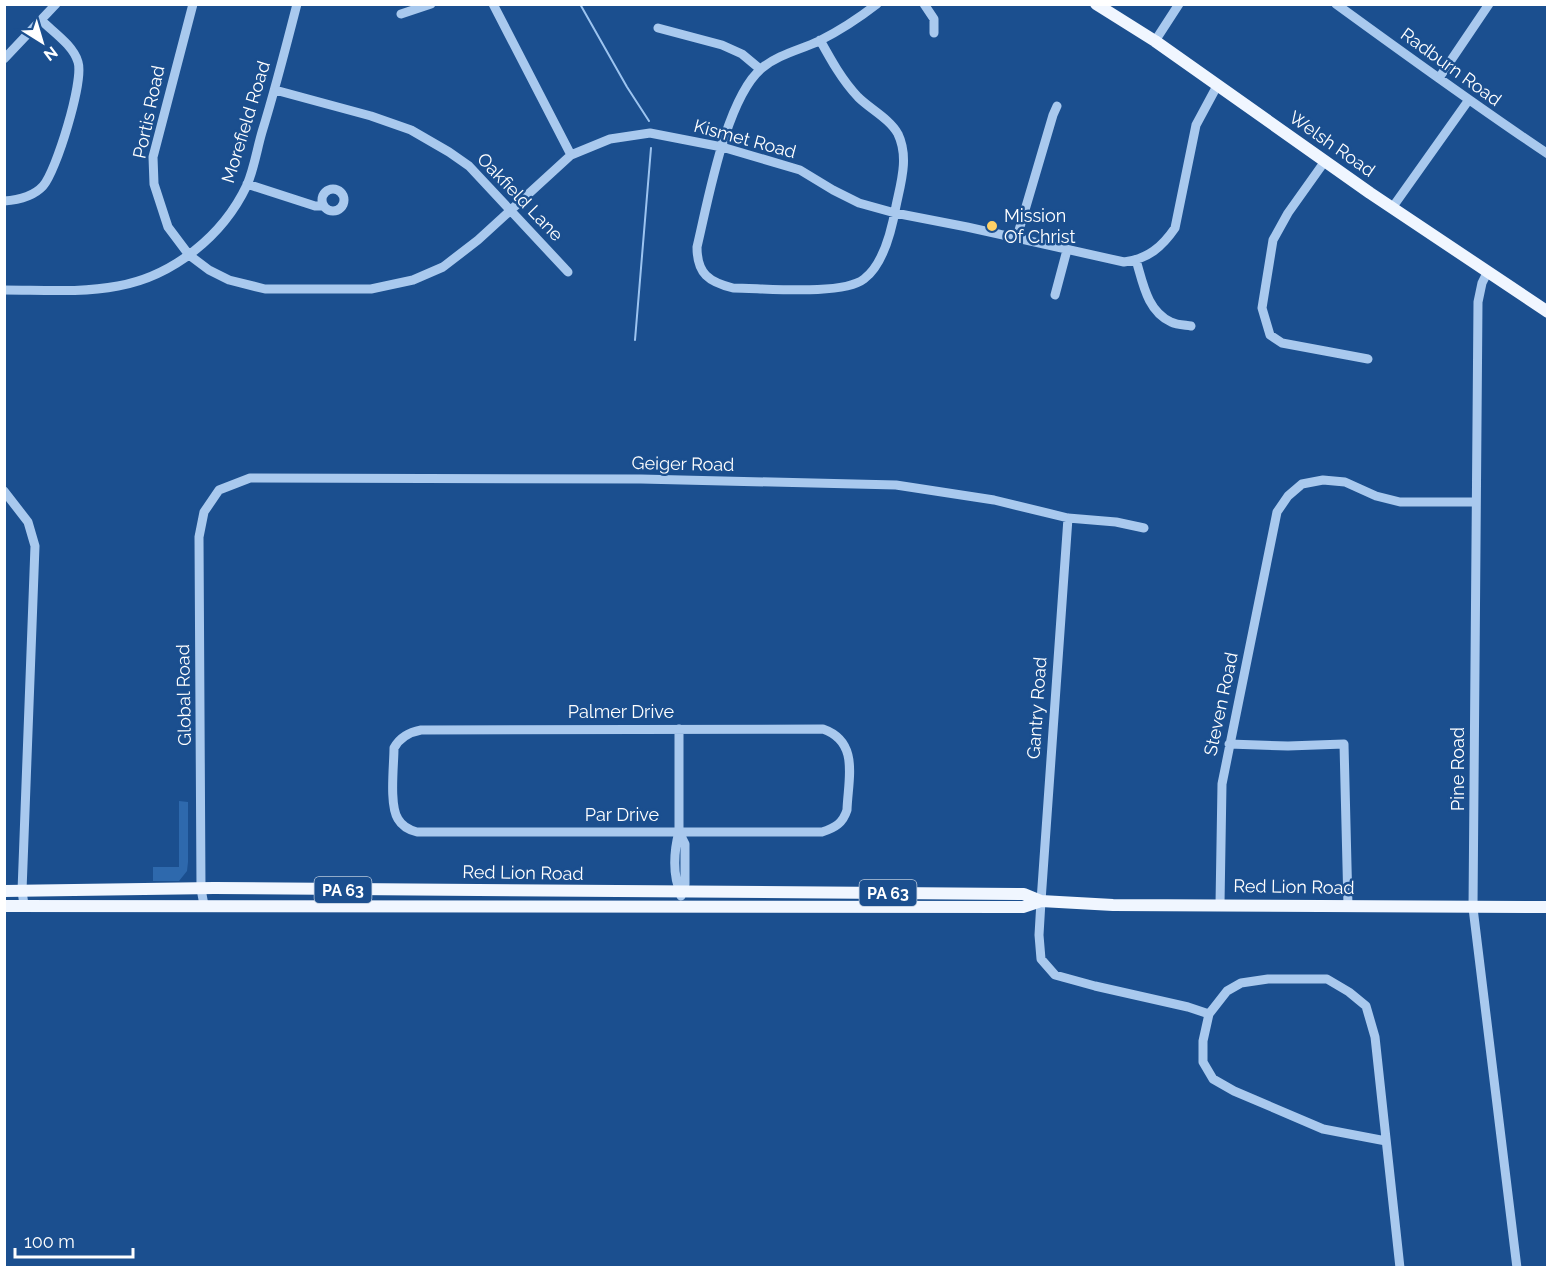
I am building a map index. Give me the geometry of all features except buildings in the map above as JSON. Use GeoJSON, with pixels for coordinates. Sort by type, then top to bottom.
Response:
{"type":"FeatureCollection","features":[{"type":"Feature","properties":{"kind":"main road","name":"Welsh Road"},"geometry":{"type":"LineString","coordinates":[[1096,4],[1155,41],[1392,208],[1548,312]]}},
{"type":"Feature","properties":{"kind":"main road","name":"Red Lion Road"},"geometry":{"type":"LineString","coordinates":[[4,891],[201,889],[1024,894],[1041,901],[1113,905],[1548,908]]}},
{"type":"Feature","properties":{"kind":"main road","name":"Red Lion Road"},"geometry":{"type":"LineString","coordinates":[[4,906],[1023,907],[1041,901]]}},
{"type":"Feature","properties":{"kind":"street"},"geometry":{"type":"LineString","coordinates":[[4,59],[56,4]]}},
{"type":"Feature","properties":{"kind":"street","name":"Portis Road"},"geometry":{"type":"LineString","coordinates":[[189,255],[168,227],[154,184],[153,157],[193,4]]}},
{"type":"Feature","properties":{"kind":"street","name":"Morefield Road"},"geometry":{"type":"LineString","coordinates":[[4,290],[88,291],[120,286],[161,272],[189,255],[222,223],[247,184],[275,90],[297,4]]}},
{"type":"Feature","properties":{"kind":"street"},"geometry":{"type":"LineString","coordinates":[[401,14],[431,4]]}},
{"type":"Feature","properties":{"kind":"street"},"geometry":{"type":"LineString","coordinates":[[493,4],[571,155]]}},
{"type":"Feature","properties":{"kind":"street"},"geometry":{"type":"LineString","coordinates":[[820,40],[842,78],[859,98],[896,131],[904,148],[895,213],[882,256],[863,280],[839,289],[734,288],[718,284],[703,272],[697,259],[697,247],[722,147],[742,94],[760,69],[786,53],[820,40],[877,4]]}},
{"type":"Feature","properties":{"kind":"street"},"geometry":{"type":"LineString","coordinates":[[924,4],[934,19],[934,33]]}},
{"type":"Feature","properties":{"kind":"street"},"geometry":{"type":"LineString","coordinates":[[1155,41],[1179,4]]}},
{"type":"Feature","properties":{"kind":"street","name":"Radburn Road"},"geometry":{"type":"LineString","coordinates":[[1336,4],[1468,101],[1548,154]]}},
{"type":"Feature","properties":{"kind":"street"},"geometry":{"type":"LineString","coordinates":[[1439,78],[1489,4]]}},
{"type":"Feature","properties":{"kind":"street"},"geometry":{"type":"LineString","coordinates":[[4,201],[20,199],[32,194],[42,187],[51,175],[76,94],[78,63],[68,46],[41,20]]}},
{"type":"Feature","properties":{"kind":"street"},"geometry":{"type":"LineString","coordinates":[[658,28],[722,45],[742,54],[760,69]]}},
{"type":"Feature","properties":{"kind":"street"},"geometry":{"type":"LineString","coordinates":[[1191,326],[1172,322],[1158,313],[1147,297],[1136,260],[1153,253],[1166,241],[1175,228],[1196,125],[1217,86]]}},
{"type":"Feature","properties":{"kind":"street","name":"Oakfield Lane"},"geometry":{"type":"LineString","coordinates":[[275,90],[371,116],[411,130],[469,166],[568,272]]}},
{"type":"Feature","properties":{"kind":"street"},"geometry":{"type":"LineString","coordinates":[[1392,208],[1468,101]]}},
{"type":"Feature","properties":{"kind":"street"},"geometry":{"type":"LineString","coordinates":[[1017,237],[1057,106]]}},
{"type":"Feature","properties":{"kind":"street","name":"Kismet Road"},"geometry":{"type":"LineString","coordinates":[[189,255],[209,270],[229,280],[266,289],[371,289],[413,280],[443,267],[512,211],[571,155],[610,139],[650,133],[722,147],[800,170],[859,203],[895,213],[1017,237],[1124,262],[1136,260]]}},
{"type":"Feature","properties":{"kind":"street"},"geometry":{"type":"LineString","coordinates":[[1325,161],[1288,213],[1273,240],[1262,308],[1270,335],[1282,343],[1368,359]]}},
{"type":"Feature","properties":{"kind":"street"},"geometry":{"type":"LineString","coordinates":[[247,184],[315,206],[324,206]]}},
{"type":"Feature","properties":{"kind":"street"},"geometry":{"type":"LineString","coordinates":[[1055,295],[1067,250]]}},
{"type":"Feature","properties":{"kind":"street","name":"Pine Road"},"geometry":{"type":"LineString","coordinates":[[1488,271],[1482,283],[1478,302],[1473,908],[1517,1268]]}},
{"type":"Feature","properties":{"kind":"street","name":"Geiger Road"},"geometry":{"type":"LineString","coordinates":[[219,490],[250,478],[630,479],[896,485],[994,500],[1068,518],[1116,522],[1144,528]]}},
{"type":"Feature","properties":{"kind":"street","name":"Steven Road"},"geometry":{"type":"LineString","coordinates":[[1220,904],[1222,784],[1277,512],[1288,496],[1302,484],[1323,480],[1345,482],[1376,496],[1400,502],[1476,502]]}},
{"type":"Feature","properties":{"kind":"street","name":"Global Road"},"geometry":{"type":"LineString","coordinates":[[204,905],[201,889],[199,537],[204,512],[219,490]]}},
{"type":"Feature","properties":{"kind":"street"},"geometry":{"type":"LineString","coordinates":[[4,491],[31,526],[35,546],[22,891],[24,905]]}},
{"type":"Feature","properties":{"kind":"street","name":"Gantry Road"},"geometry":{"type":"LineString","coordinates":[[1068,518],[1041,901],[1039,935],[1041,959],[1055,975],[1209,1014]]}},
{"type":"Feature","properties":{"kind":"street"},"geometry":{"type":"LineString","coordinates":[[679,729],[679,832],[675,845],[676,884],[681,893],[680,908]]}},
{"type":"Feature","properties":{"kind":"street","name":"Palmer Drive"},"geometry":{"type":"LineString","coordinates":[[403,825],[394,809],[394,748],[412,731],[679,729],[823,729],[838,737],[846,746],[849,755],[847,810],[840,824]]}},
{"type":"Feature","properties":{"kind":"street"},"geometry":{"type":"LineString","coordinates":[[1229,744],[1288,746],[1344,744],[1348,906]]}},
{"type":"Feature","properties":{"kind":"street","name":"Par Drive"},"geometry":{"type":"LineString","coordinates":[[403,825],[417,832],[822,832],[840,824]]}},
{"type":"Feature","properties":{"kind":"street"},"geometry":{"type":"LineString","coordinates":[[1386,1141],[1323,1129],[1234,1091],[1213,1079],[1203,1062],[1203,1041],[1209,1014],[1227,991],[1241,983],[1268,979],[1327,980],[1349,992],[1366,1006],[1375,1037],[1400,1268]]}},
{"type":"Feature","properties":{"kind":"shaded area"},"geometry":{"type":"Polygon","coordinates":[[[179,801],[188,802],[187,871],[179,881],[153,881],[153,867],[179,867],[179,801]]]}},
{"type":"Feature","properties":{"kind":"waterway"},"geometry":{"type":"LineString","coordinates":[[580,4],[649,121]]}},
{"type":"Feature","properties":{"kind":"waterway"},"geometry":{"type":"LineString","coordinates":[[635,340],[651,148]]}},
{"type":"Feature","properties":{"kind":"place","name":"Mission Of Christ"},"geometry":{"type":"Point","coordinates":[992,226]}}]}
